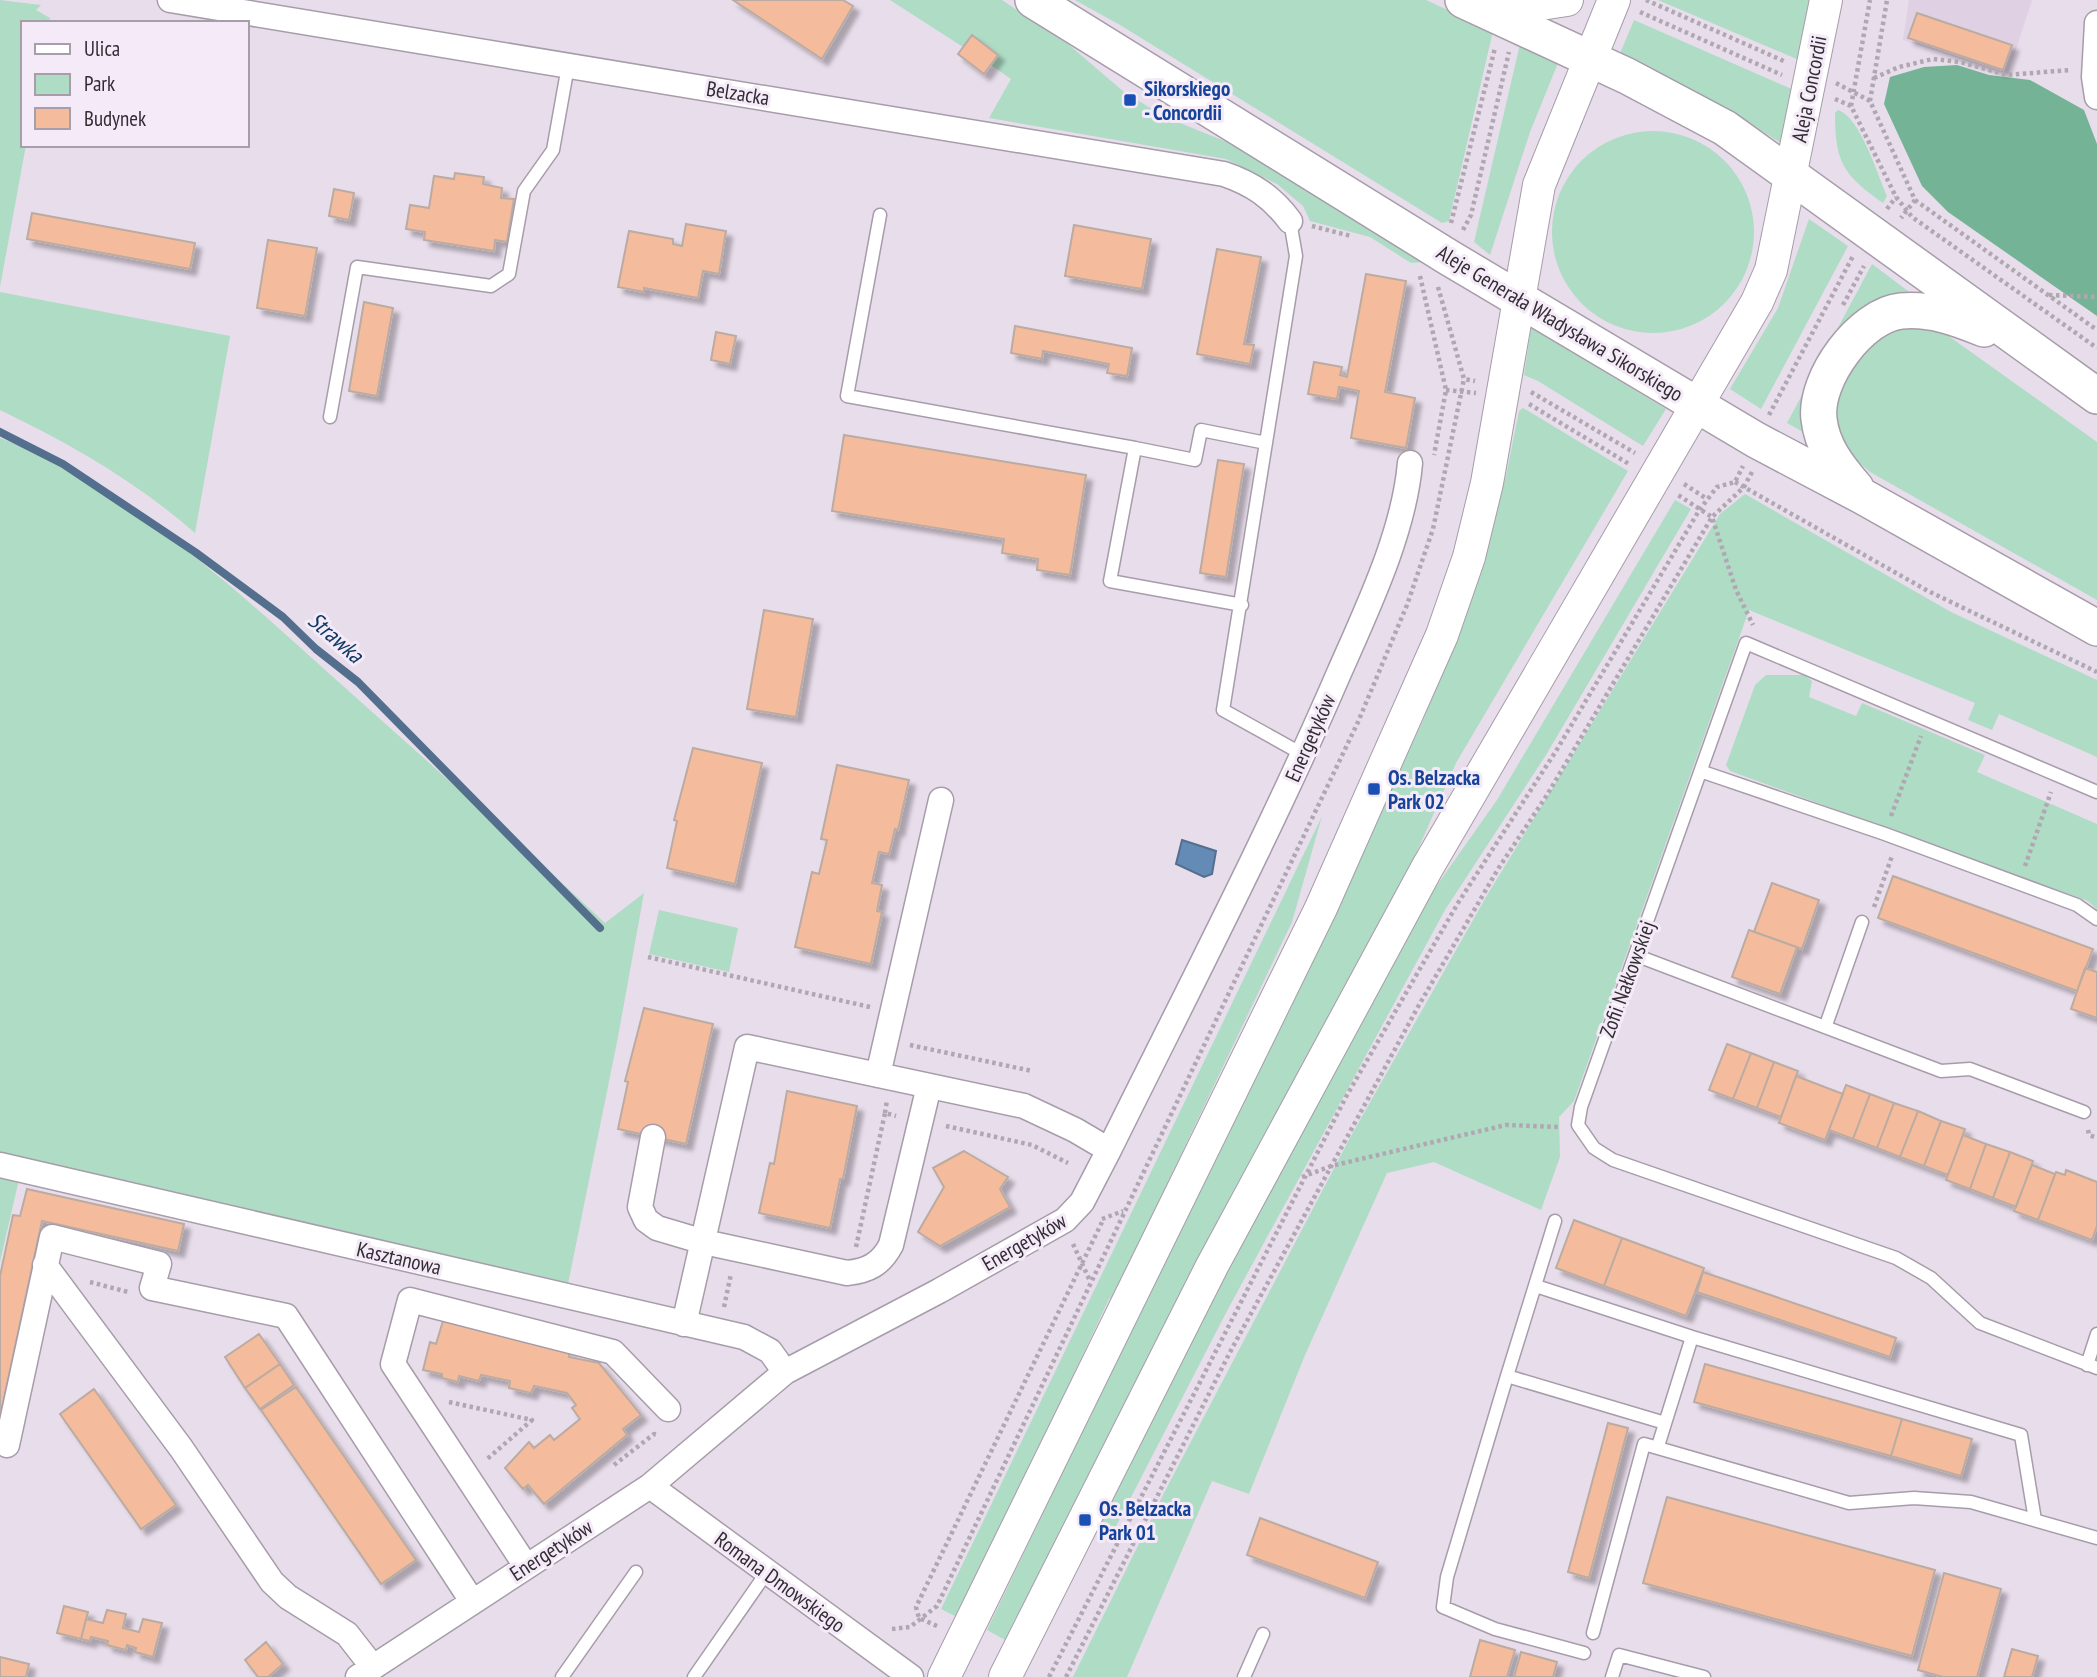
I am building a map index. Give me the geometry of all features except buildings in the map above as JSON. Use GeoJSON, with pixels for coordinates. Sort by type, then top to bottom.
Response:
{"type":"FeatureCollection","features":[{"type":"Feature","properties":{"kind":"main road","name":"Aleje Generała Władysława Sikorskiego"},"geometry":{"type":"LineString","coordinates":[[1033,0],[1521,301],[1756,440],[1862,496],[2097,628]]}},
{"type":"Feature","properties":{"kind":"main road"},"geometry":{"type":"LineString","coordinates":[[1463,0],[1725,128],[2097,396]]}},
{"type":"Feature","properties":{"kind":"main road"},"geometry":{"type":"LineString","coordinates":[[1862,496],[1836,464],[1822,434],[1819,411],[1823,390],[1838,362],[1865,326],[1890,313],[1927,311],[1953,316],[2029,348]]}},
{"type":"Feature","properties":{"kind":"street","name":"Belzacka"},"geometry":{"type":"LineString","coordinates":[[170,0],[1224,174],[1251,183],[1277,204],[1290,221]]}},
{"type":"Feature","properties":{"kind":"street"},"geometry":{"type":"LineString","coordinates":[[1503,0],[1534,5],[1567,0]]}},
{"type":"Feature","properties":{"kind":"street"},"geometry":{"type":"LineString","coordinates":[[944,1677],[1321,908],[1442,635],[1480,517],[1521,301],[1539,186],[1614,0]]}},
{"type":"Feature","properties":{"kind":"street","name":"Aleja Concordii"},"geometry":{"type":"LineString","coordinates":[[1005,1677],[1212,1266],[1421,880],[1765,285],[1791,177],[1826,0]]}},
{"type":"Feature","properties":{"kind":"street"},"geometry":{"type":"LineString","coordinates":[[2097,23],[2094,77],[2097,97]]}},
{"type":"Feature","properties":{"kind":"street","name":"Energetyków"},"geometry":{"type":"LineString","coordinates":[[365,1672],[650,1486],[785,1371],[939,1291],[1065,1220],[1082,1202],[1304,755],[1371,599],[1408,491],[1410,463]]}},
{"type":"Feature","properties":{"kind":"street"},"geometry":{"type":"LineString","coordinates":[[884,1084],[893,1012],[941,800]]}},
{"type":"Feature","properties":{"kind":"street"},"geometry":{"type":"LineString","coordinates":[[684,1324],[747,1047],[884,1084],[929,1086],[1037,1110],[1109,1150]]}},
{"type":"Feature","properties":{"kind":"street"},"geometry":{"type":"LineString","coordinates":[[653,1137],[640,1199],[642,1214],[664,1233],[847,1273],[869,1269],[886,1256],[891,1245],[929,1086]]}},
{"type":"Feature","properties":{"kind":"street","name":"Kasztanowa"},"geometry":{"type":"LineString","coordinates":[[0,1165],[754,1340],[770,1351],[785,1371]]}},
{"type":"Feature","properties":{"kind":"street"},"geometry":{"type":"LineString","coordinates":[[7,1446],[52,1237],[159,1264],[152,1288],[286,1316],[472,1601]]}},
{"type":"Feature","properties":{"kind":"street"},"geometry":{"type":"LineString","coordinates":[[45,1265],[181,1448],[272,1582],[288,1597],[347,1634],[365,1672]]}},
{"type":"Feature","properties":{"kind":"street"},"geometry":{"type":"LineString","coordinates":[[526,1566],[393,1364],[410,1300],[613,1352],[668,1409]]}},
{"type":"Feature","properties":{"kind":"street","name":"Romana Dmowskiego"},"geometry":{"type":"LineString","coordinates":[[650,1486],[912,1677]]}},
{"type":"Feature","properties":{"kind":"lane"},"geometry":{"type":"LineString","coordinates":[[330,416],[357,267],[491,286],[509,274],[524,191],[553,150],[568,66]]}},
{"type":"Feature","properties":{"kind":"lane"},"geometry":{"type":"LineString","coordinates":[[880,215],[847,396],[1195,460],[1201,430],[1266,443]]}},
{"type":"Feature","properties":{"kind":"lane"},"geometry":{"type":"LineString","coordinates":[[1290,221],[1296,256],[1223,710],[1304,755]]}},
{"type":"Feature","properties":{"kind":"lane"},"geometry":{"type":"LineString","coordinates":[[1135,448],[1110,581],[1242,605]]}},
{"type":"Feature","properties":{"kind":"lane","name":"Zofii Nałkowskiej"},"geometry":{"type":"LineString","coordinates":[[1578,1125],[1581,1107],[1703,772],[1746,643],[1764,651]]}},
{"type":"Feature","properties":{"kind":"lane"},"geometry":{"type":"LineString","coordinates":[[1764,651],[2097,792]]}},
{"type":"Feature","properties":{"kind":"lane"},"geometry":{"type":"LineString","coordinates":[[1703,772],[1885,834],[2077,905],[2097,919]]}},
{"type":"Feature","properties":{"kind":"lane"},"geometry":{"type":"LineString","coordinates":[[1826,1025],[1862,922]]}},
{"type":"Feature","properties":{"kind":"lane"},"geometry":{"type":"LineString","coordinates":[[1635,955],[1826,1025],[1941,1071],[1970,1069],[2084,1112]]}},
{"type":"Feature","properties":{"kind":"lane"},"geometry":{"type":"LineString","coordinates":[[1578,1125],[1594,1148],[1613,1160],[1896,1258],[1931,1278],[1980,1323],[2092,1367],[2097,1334]]}},
{"type":"Feature","properties":{"kind":"lane"},"geometry":{"type":"LineString","coordinates":[[1555,1221],[1447,1577],[1443,1607],[1495,1629],[1584,1653]]}},
{"type":"Feature","properties":{"kind":"lane"},"geometry":{"type":"LineString","coordinates":[[1536,1286],[1692,1337],[2021,1435],[2035,1520]]}},
{"type":"Feature","properties":{"kind":"lane"},"geometry":{"type":"LineString","coordinates":[[1658,1446],[1692,1337]]}},
{"type":"Feature","properties":{"kind":"lane"},"geometry":{"type":"LineString","coordinates":[[1507,1376],[1665,1423]]}},
{"type":"Feature","properties":{"kind":"lane"},"geometry":{"type":"LineString","coordinates":[[1593,1633],[1644,1444],[1849,1503],[1913,1498],[1971,1502],[2097,1538]]}},
{"type":"Feature","properties":{"kind":"lane"},"geometry":{"type":"LineString","coordinates":[[562,1677],[636,1572]]}},
{"type":"Feature","properties":{"kind":"lane"},"geometry":{"type":"LineString","coordinates":[[694,1677],[767,1572]]}},
{"type":"Feature","properties":{"kind":"lane"},"geometry":{"type":"LineString","coordinates":[[1244,1677],[1263,1634]]}},
{"type":"Feature","properties":{"kind":"lane"},"geometry":{"type":"LineString","coordinates":[[1612,1677],[1619,1655],[1704,1677]]}},
{"type":"Feature","properties":{"kind":"path"},"geometry":{"type":"LineString","coordinates":[[1614,0],[1852,106]]}},
{"type":"Feature","properties":{"kind":"path"},"geometry":{"type":"LineString","coordinates":[[1870,0],[1852,106],[1896,197],[1912,216],[2097,348]]}},
{"type":"Feature","properties":{"kind":"path"},"geometry":{"type":"LineString","coordinates":[[1870,101],[1887,0]]}},
{"type":"Feature","properties":{"kind":"path"},"geometry":{"type":"LineString","coordinates":[[1874,78],[1899,67],[1933,60],[1960,62],[2007,75],[2078,69]]}},
{"type":"Feature","properties":{"kind":"path"},"geometry":{"type":"LineString","coordinates":[[1735,482],[1852,258],[1896,197]]}},
{"type":"Feature","properties":{"kind":"path"},"geometry":{"type":"LineString","coordinates":[[1914,200],[2097,330]]}},
{"type":"Feature","properties":{"kind":"path"},"geometry":{"type":"LineString","coordinates":[[1290,221],[1356,237]]}},
{"type":"Feature","properties":{"kind":"path"},"geometry":{"type":"LineString","coordinates":[[1414,272],[1420,276]]}},
{"type":"Feature","properties":{"kind":"path"},"geometry":{"type":"LineString","coordinates":[[2048,295],[2097,297]]}},
{"type":"Feature","properties":{"kind":"path"},"geometry":{"type":"LineString","coordinates":[[919,1618],[937,1606],[1295,856],[1393,641],[1433,529],[1464,379]]}},
{"type":"Feature","properties":{"kind":"path"},"geometry":{"type":"LineString","coordinates":[[1446,390],[1502,397],[1534,405],[1712,517],[1736,590],[1764,651]]}},
{"type":"Feature","properties":{"kind":"path"},"geometry":{"type":"LineString","coordinates":[[1049,1677],[1303,1177],[1458,903],[1556,751],[1700,509],[1717,487],[1735,482],[1928,591],[2097,673]]}},
{"type":"Feature","properties":{"kind":"path"},"geometry":{"type":"LineString","coordinates":[[1066,1677],[1229,1354],[1331,1166],[1498,869],[1547,795],[1712,517]]}},
{"type":"Feature","properties":{"kind":"path"},"geometry":{"type":"LineString","coordinates":[[1885,834],[1926,720]]}},
{"type":"Feature","properties":{"kind":"path"},"geometry":{"type":"LineString","coordinates":[[2018,884],[2057,775]]}},
{"type":"Feature","properties":{"kind":"path"},"geometry":{"type":"LineString","coordinates":[[1862,922],[1869,922],[1898,839]]}},
{"type":"Feature","properties":{"kind":"path"},"geometry":{"type":"LineString","coordinates":[[648,957],[910,1016],[904,1043],[1032,1070]]}},
{"type":"Feature","properties":{"kind":"path"},"geometry":{"type":"LineString","coordinates":[[853,1259],[885,1113],[884,1084]]}},
{"type":"Feature","properties":{"kind":"path"},"geometry":{"type":"LineString","coordinates":[[885,1113],[1032,1145],[1068,1163]]}},
{"type":"Feature","properties":{"kind":"path"},"geometry":{"type":"LineString","coordinates":[[1303,1177],[1331,1166],[1506,1125],[1554,1128],[1578,1125]]}},
{"type":"Feature","properties":{"kind":"path"},"geometry":{"type":"LineString","coordinates":[[1070,1239],[1090,1282]]}},
{"type":"Feature","properties":{"kind":"path"},"geometry":{"type":"LineString","coordinates":[[88,1282],[132,1293]]}},
{"type":"Feature","properties":{"kind":"path"},"geometry":{"type":"LineString","coordinates":[[412,1393],[532,1420],[467,1477]]}},
{"type":"Feature","properties":{"kind":"shaded area"},"geometry":{"type":"Polygon","coordinates":[[[1909,0],[2032,0],[2008,74],[1903,40],[1909,0]]]}},
{"type":"Feature","properties":{"kind":"green space"},"geometry":{"type":"Polygon","coordinates":[[[0,0],[41,5],[36,10],[50,18],[49,21],[21,21],[21,147],[26,147],[0,287],[0,0]]]}},
{"type":"Feature","properties":{"kind":"green space"},"geometry":{"type":"Polygon","coordinates":[[[890,0],[1002,0],[1068,44],[1124,92],[1165,117],[1232,144],[1423,262],[1411,263],[1370,237],[1310,221],[1303,206],[1277,184],[1226,159],[989,118],[1011,79],[991,65],[998,55],[972,36],[963,47],[890,0]]]}},
{"type":"Feature","properties":{"kind":"green space"},"geometry":{"type":"Polygon","coordinates":[[[1075,0],[1426,0],[1493,31],[1449,221],[1442,223],[1075,0]]]}},
{"type":"Feature","properties":{"kind":"green space"},"geometry":{"type":"Polygon","coordinates":[[[1658,0],[1809,0],[1799,60],[1658,0]]]}},
{"type":"Feature","properties":{"kind":"green space"},"geometry":{"type":"Polygon","coordinates":[[[1634,20],[1794,90],[1784,145],[1727,109],[1619,56],[1634,20]]]}},
{"type":"Feature","properties":{"kind":"green space"},"geometry":{"type":"Polygon","coordinates":[[[1520,44],[1558,63],[1530,132],[1490,255],[1474,242],[1520,44]]]}},
{"type":"Feature","properties":{"kind":"green space"},"geometry":{"type":"Polygon","coordinates":[[[1957,65],[1989,75],[2030,80],[2084,110],[2097,144],[2097,316],[1948,212],[1922,186],[1884,104],[1890,77],[1924,67],[1957,65]]]}},
{"type":"Feature","properties":{"kind":"green space"},"geometry":{"type":"Polygon","coordinates":[[[1838,110],[1846,115],[1861,135],[1887,196],[1883,203],[1859,184],[1844,166],[1835,130],[1835,113],[1838,110]]]}},
{"type":"Feature","properties":{"kind":"green space"},"geometry":{"type":"Polygon","coordinates":[[[1653,131],[1692,139],[1709,148],[1724,161],[1737,176],[1746,193],[1754,232],[1746,271],[1737,288],[1724,303],[1709,316],[1692,325],[1653,333],[1614,325],[1597,316],[1582,303],[1569,288],[1560,271],[1552,232],[1560,193],[1569,176],[1582,161],[1597,148],[1614,139],[1653,131]]]}},
{"type":"Feature","properties":{"kind":"green space"},"geometry":{"type":"Polygon","coordinates":[[[1809,219],[1848,246],[1761,409],[1730,389],[1778,308],[1809,219]]]}},
{"type":"Feature","properties":{"kind":"green space"},"geometry":{"type":"Polygon","coordinates":[[[1872,264],[1920,300],[1882,304],[1812,437],[1787,423],[1872,264]]]}},
{"type":"Feature","properties":{"kind":"green space"},"geometry":{"type":"Polygon","coordinates":[[[0,292],[230,336],[195,533],[126,480],[0,410],[0,292]]]}},
{"type":"Feature","properties":{"kind":"green space"},"geometry":{"type":"Polygon","coordinates":[[[1904,323],[1943,332],[2097,442],[2097,600],[1870,472],[1839,445],[1833,396],[1858,352],[1904,323]]]}},
{"type":"Feature","properties":{"kind":"green space"},"geometry":{"type":"Polygon","coordinates":[[[1531,328],[1666,409],[1643,446],[1524,375],[1531,328]]]}},
{"type":"Feature","properties":{"kind":"green space"},"geometry":{"type":"Polygon","coordinates":[[[1523,408],[1628,471],[1456,763],[1415,856],[1204,1246],[1005,1640],[987,1630],[1422,723],[1470,604],[1506,476],[1519,411],[1523,408]]]}},
{"type":"Feature","properties":{"kind":"green space"},"geometry":{"type":"Polygon","coordinates":[[[0,438],[46,458],[92,483],[137,513],[224,580],[605,923],[644,893],[568,1284],[0,1156],[0,438]]]}},
{"type":"Feature","properties":{"kind":"green space"},"geometry":{"type":"Polygon","coordinates":[[[1745,494],[1951,612],[2097,680],[2097,757],[1999,714],[1992,730],[1968,720],[1975,703],[1749,610],[1574,1101],[1559,1117],[1560,1157],[1541,1210],[1434,1162],[1387,1173],[1305,1355],[1249,1494],[1212,1481],[1127,1677],[1073,1677],[1164,1493],[1351,1136],[1486,897],[1720,514],[1745,494]]]}},
{"type":"Feature","properties":{"kind":"green space"},"geometry":{"type":"Polygon","coordinates":[[[1675,500],[1691,509],[1546,755],[1445,910],[1228,1309],[1112,1534],[1101,1529],[1104,1523],[1098,1518],[1355,1030],[1435,888],[1497,800],[1675,500]]]}},
{"type":"Feature","properties":{"kind":"green space"},"geometry":{"type":"Polygon","coordinates":[[[1766,675],[1804,675],[1812,681],[1809,697],[1856,716],[1862,703],[1985,755],[1977,772],[2097,824],[2097,909],[2088,901],[1730,771],[1726,765],[1755,685],[1766,675]]]}},
{"type":"Feature","properties":{"kind":"green space"},"geometry":{"type":"Polygon","coordinates":[[[1322,816],[1292,922],[1113,1297],[1109,1299],[959,1618],[941,1609],[1322,816]]]}},
{"type":"Feature","properties":{"kind":"green space"},"geometry":{"type":"Polygon","coordinates":[[[659,910],[738,928],[729,972],[649,954],[659,910]]]}},
{"type":"Feature","properties":{"kind":"green space"},"geometry":{"type":"Polygon","coordinates":[[[0,1175],[19,1179],[0,1262],[0,1175]]]}},
{"type":"Feature","properties":{"kind":"water"},"geometry":{"type":"Polygon","coordinates":[[[1182,840],[1216,851],[1212,874],[1204,877],[1176,864],[1182,840]]]}},
{"type":"Feature","properties":{"kind":"waterway","name":"Strawka"},"geometry":{"type":"LineString","coordinates":[[0,432],[63,464],[195,552],[283,617],[316,649],[358,682],[600,928]]}},
{"type":"Feature","properties":{"kind":"place","name":"Sikorskiego - Concordii"},"geometry":{"type":"Point","coordinates":[1130,100]}},
{"type":"Feature","properties":{"kind":"place","name":"Os. Belzacka Park 02"},"geometry":{"type":"Point","coordinates":[1374,789]}},
{"type":"Feature","properties":{"kind":"place","name":"Os. Belzacka Park 01"},"geometry":{"type":"Point","coordinates":[1085,1520]}}]}
